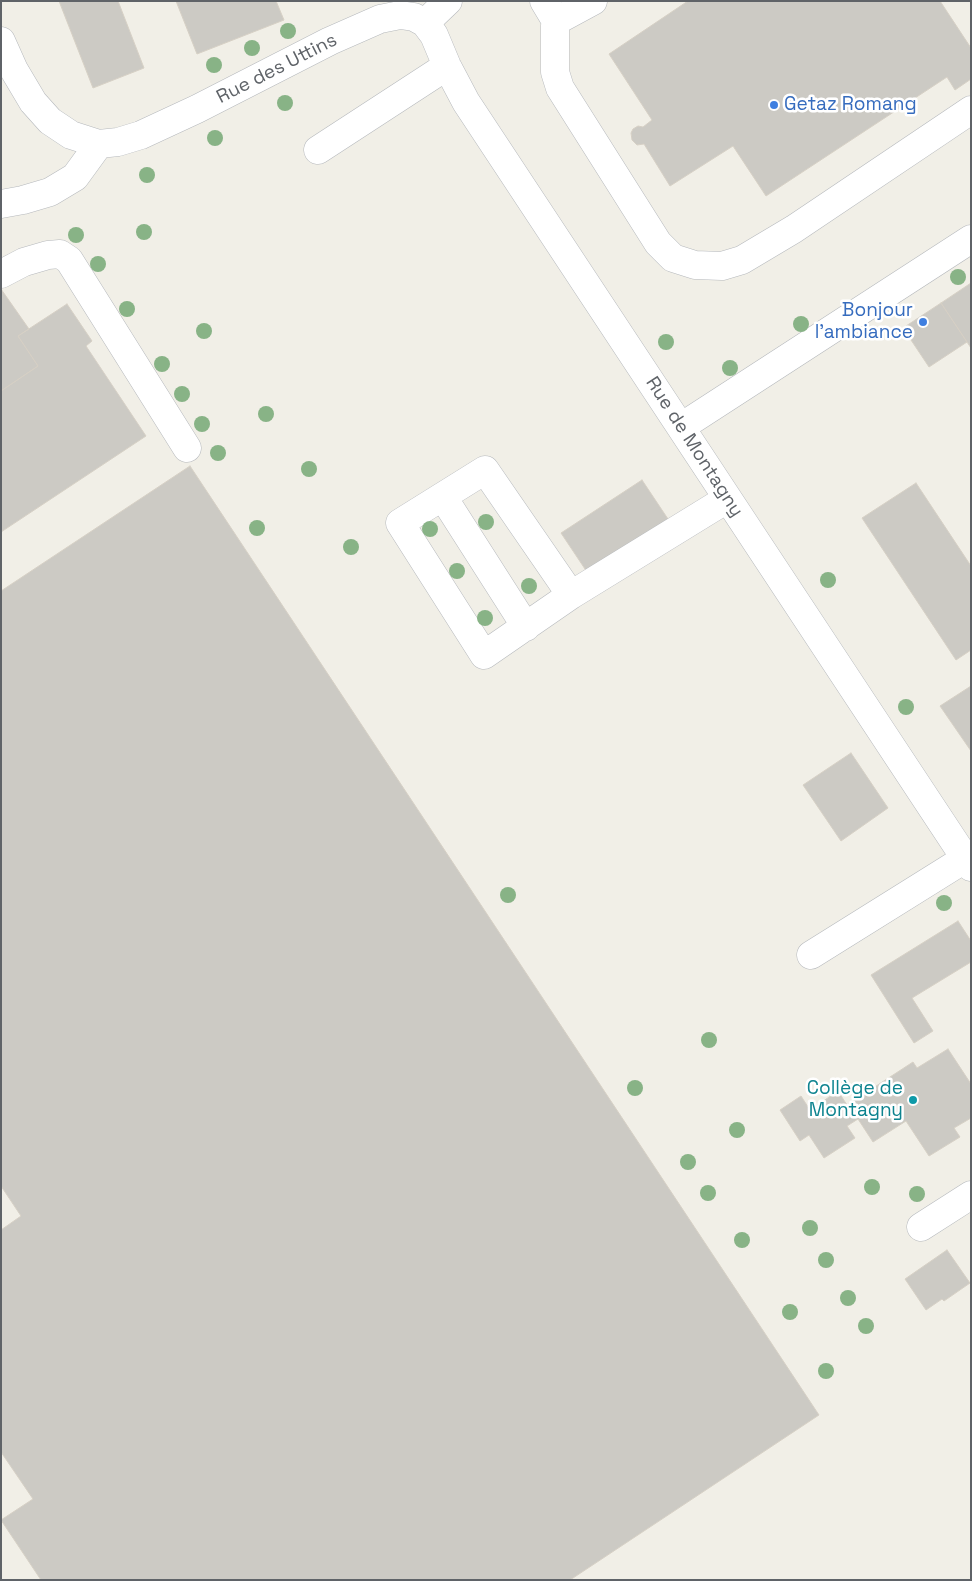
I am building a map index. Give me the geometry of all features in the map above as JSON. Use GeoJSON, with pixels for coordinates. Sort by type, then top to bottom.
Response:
{"type":"FeatureCollection","features":[{"type":"Feature","properties":{"kind":"street"},"geometry":{"type":"LineString","coordinates":[[425,23],[448,1]]}},
{"type":"Feature","properties":{"kind":"street"},"geometry":{"type":"LineString","coordinates":[[593,1],[550,11],[555,26],[555,72],[560,88],[658,243],[673,258],[695,265],[722,266],[742,260],[794,229],[971,110]]}},
{"type":"Feature","properties":{"kind":"street","name":"Rue des Uttins"},"geometry":{"type":"LineString","coordinates":[[99,144],[118,142],[141,135],[330,41],[380,19],[400,15],[414,16],[425,23]]}},
{"type":"Feature","properties":{"kind":"street","name":"Rue de Montagny"},"geometry":{"type":"LineString","coordinates":[[425,23],[434,35],[447,66],[466,102],[727,499],[969,860]]}},
{"type":"Feature","properties":{"kind":"street"},"geometry":{"type":"LineString","coordinates":[[1,41],[14,70],[32,102],[50,121],[71,135],[99,144],[75,177],[50,192],[1,204]]}},
{"type":"Feature","properties":{"kind":"street"},"geometry":{"type":"LineString","coordinates":[[318,150],[447,66]]}},
{"type":"Feature","properties":{"kind":"street"},"geometry":{"type":"LineString","coordinates":[[681,428],[971,239]]}},
{"type":"Feature","properties":{"kind":"street"},"geometry":{"type":"LineString","coordinates":[[1,274],[24,262],[48,255],[60,254],[69,260],[187,448]]}},
{"type":"Feature","properties":{"kind":"street"},"geometry":{"type":"LineString","coordinates":[[571,595],[485,470],[400,523],[484,655],[571,595],[727,499]]}},
{"type":"Feature","properties":{"kind":"street"},"geometry":{"type":"LineString","coordinates":[[443,497],[526,627]]}},
{"type":"Feature","properties":{"kind":"street"},"geometry":{"type":"LineString","coordinates":[[811,955],[969,860]]}},
{"type":"Feature","properties":{"kind":"street"},"geometry":{"type":"LineString","coordinates":[[921,1227],[971,1195]]}},
{"type":"Feature","properties":{"kind":"building"},"geometry":{"type":"Polygon","coordinates":[[[59,1],[118,1],[144,68],[93,88],[59,1]]]}},
{"type":"Feature","properties":{"kind":"building"},"geometry":{"type":"Polygon","coordinates":[[[176,1],[276,1],[284,20],[197,54],[176,1]]]}},
{"type":"Feature","properties":{"kind":"building","name":"Getaz Romang"},"geometry":{"type":"Polygon","coordinates":[[[688,1],[940,1],[971,48],[971,79],[955,90],[947,77],[766,196],[733,146],[670,186],[644,144],[637,145],[632,140],[631,133],[633,129],[638,126],[643,127],[652,120],[609,54],[688,1]]]}},
{"type":"Feature","properties":{"kind":"building"},"geometry":{"type":"Polygon","coordinates":[[[971,283],[971,348],[941,303],[971,283]]]}},
{"type":"Feature","properties":{"kind":"building"},"geometry":{"type":"Polygon","coordinates":[[[1,289],[29,329],[18,336],[38,366],[1,391],[1,289]]]}},
{"type":"Feature","properties":{"kind":"building"},"geometry":{"type":"Polygon","coordinates":[[[941,303],[967,342],[929,367],[903,328],[941,303]]]}},
{"type":"Feature","properties":{"kind":"building"},"geometry":{"type":"Polygon","coordinates":[[[67,304],[92,341],[86,346],[146,436],[1,532],[1,391],[38,366],[18,336],[67,304]]]}},
{"type":"Feature","properties":{"kind":"building"},"geometry":{"type":"Polygon","coordinates":[[[190,466],[819,1415],[570,1580],[41,1580],[1,1520],[33,1499],[1,1452],[1,1230],[21,1216],[1,1186],[1,591],[190,466]]]}},
{"type":"Feature","properties":{"kind":"building"},"geometry":{"type":"Polygon","coordinates":[[[642,480],[668,519],[587,572],[561,533],[642,480]]]}},
{"type":"Feature","properties":{"kind":"building"},"geometry":{"type":"Polygon","coordinates":[[[916,483],[971,566],[971,650],[956,660],[862,518],[916,483]]]}},
{"type":"Feature","properties":{"kind":"building"},"geometry":{"type":"Polygon","coordinates":[[[971,686],[971,751],[940,706],[971,686]]]}},
{"type":"Feature","properties":{"kind":"building"},"geometry":{"type":"Polygon","coordinates":[[[851,753],[888,808],[841,841],[803,785],[851,753]]]}},
{"type":"Feature","properties":{"kind":"building"},"geometry":{"type":"Polygon","coordinates":[[[958,921],[971,941],[971,962],[912,998],[933,1031],[914,1043],[871,975],[958,921]]]}},
{"type":"Feature","properties":{"kind":"building","name":"Collège de Montagny"},"geometry":{"type":"Polygon","coordinates":[[[948,1049],[971,1084],[971,1118],[954,1128],[960,1137],[929,1156],[906,1121],[873,1142],[858,1119],[847,1126],[855,1138],[824,1158],[809,1135],[800,1141],[780,1110],[801,1096],[810,1110],[838,1091],[847,1105],[913,1062],[917,1068],[948,1049]]]}},
{"type":"Feature","properties":{"kind":"building"},"geometry":{"type":"Polygon","coordinates":[[[947,1250],[970,1283],[944,1301],[942,1299],[926,1310],[905,1279],[947,1250]]]}},
{"type":"Feature","properties":{"kind":"place","name":"Getaz Romang"},"geometry":{"type":"Point","coordinates":[774,105]}},
{"type":"Feature","properties":{"kind":"place","name":"Bonjour l'ambiance"},"geometry":{"type":"Point","coordinates":[923,322]}},
{"type":"Feature","properties":{"kind":"place","name":"Collège de Montagny"},"geometry":{"type":"Point","coordinates":[913,1100]}}]}
